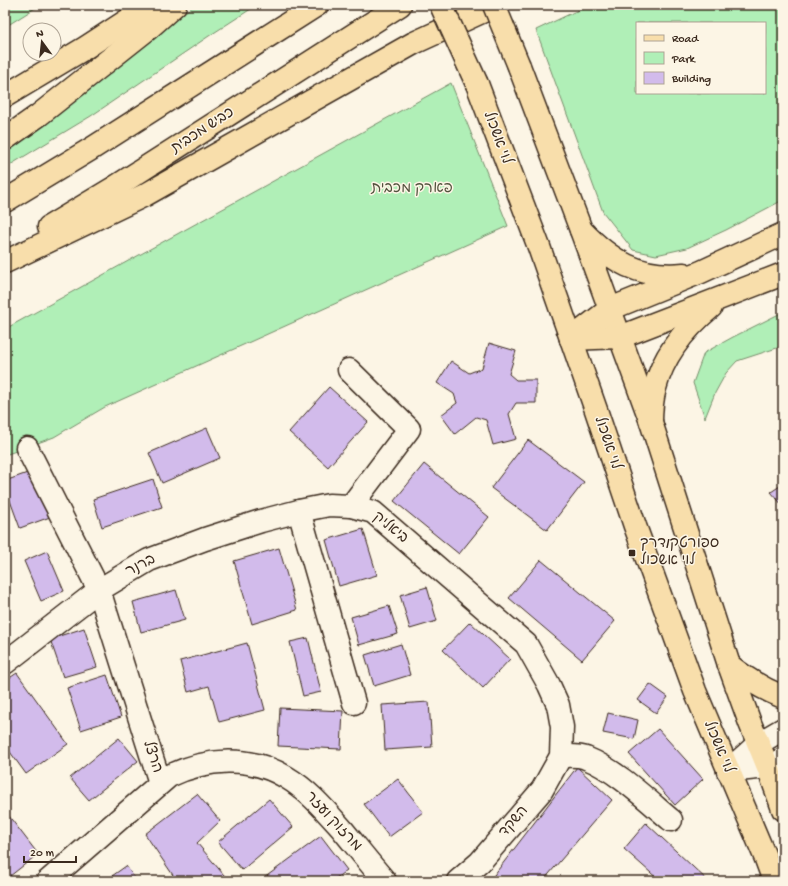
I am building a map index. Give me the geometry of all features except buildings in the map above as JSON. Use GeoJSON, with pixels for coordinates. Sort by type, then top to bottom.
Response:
{"type":"FeatureCollection","features":[{"type":"Feature","properties":{"kind":"main road"},"geometry":{"type":"LineString","coordinates":[[5,96],[85,48],[151,5]]}},
{"type":"Feature","properties":{"kind":"main road"},"geometry":{"type":"LineString","coordinates":[[5,140],[149,28],[175,5]]}},
{"type":"Feature","properties":{"kind":"main road"},"geometry":{"type":"LineString","coordinates":[[5,201],[91,149],[317,5]]}},
{"type":"Feature","properties":{"kind":"main road","name":"כביש מכבית"},"geometry":{"type":"LineString","coordinates":[[5,253],[112,189],[400,5]]}},
{"type":"Feature","properties":{"kind":"main road","name":"לוי אשכול"},"geometry":{"type":"LineString","coordinates":[[442,5],[476,84],[539,247],[685,666],[774,881]]}},
{"type":"Feature","properties":{"kind":"main road"},"geometry":{"type":"LineString","coordinates":[[5,262],[145,195],[414,43],[495,5],[581,230],[651,422],[729,665],[759,743],[776,763],[783,808]]}},
{"type":"Feature","properties":{"kind":"main road"},"geometry":{"type":"LineString","coordinates":[[581,230],[604,252],[617,261],[647,273],[664,275],[701,272]]}},
{"type":"Feature","properties":{"kind":"main road"},"geometry":{"type":"LineString","coordinates":[[571,339],[610,309],[701,272],[783,234]]}},
{"type":"Feature","properties":{"kind":"main road"},"geometry":{"type":"LineString","coordinates":[[571,339],[620,337],[783,274]]}},
{"type":"Feature","properties":{"kind":"main road"},"geometry":{"type":"LineString","coordinates":[[651,422],[652,402],[655,387],[663,364],[683,335],[706,310],[720,298]]}},
{"type":"Feature","properties":{"kind":"main road"},"geometry":{"type":"LineString","coordinates":[[729,665],[753,682],[783,697]]}},
{"type":"Feature","properties":{"kind":"street"},"geometry":{"type":"LineString","coordinates":[[349,370],[409,429],[352,506]]}},
{"type":"Feature","properties":{"kind":"street","name":"הרצל"},"geometry":{"type":"LineString","coordinates":[[27,448],[99,590],[160,783],[48,881]]}},
{"type":"Feature","properties":{"kind":"street","name":"ביאליק"},"geometry":{"type":"LineString","coordinates":[[299,510],[329,505],[352,506],[373,512],[526,644],[549,685],[558,705],[562,727],[561,756]]}},
{"type":"Feature","properties":{"kind":"street"},"geometry":{"type":"LineString","coordinates":[[299,510],[354,703]]}},
{"type":"Feature","properties":{"kind":"street","name":"ברנר"},"geometry":{"type":"LineString","coordinates":[[5,663],[99,590],[149,560],[205,539],[299,510]]}},
{"type":"Feature","properties":{"kind":"street"},"geometry":{"type":"LineString","coordinates":[[728,771],[759,743],[783,729]]}},
{"type":"Feature","properties":{"kind":"street"},"geometry":{"type":"LineString","coordinates":[[561,756],[584,758],[608,769],[671,820]]}},
{"type":"Feature","properties":{"kind":"street","name":"השקד"},"geometry":{"type":"LineString","coordinates":[[458,881],[480,862],[542,790],[561,756]]}},
{"type":"Feature","properties":{"kind":"street","name":"מרזוק ועזר"},"geometry":{"type":"LineString","coordinates":[[160,783],[169,776],[181,770],[206,763],[225,761],[249,762],[277,772],[287,777],[326,810],[379,879]]}},
{"type":"Feature","properties":{"kind":"street"},"geometry":{"type":"LineString","coordinates":[[728,771],[776,763]]}},
{"type":"Feature","properties":{"kind":"green space"},"geometry":{"type":"Polygon","coordinates":[[[5,5],[40,5],[5,27],[5,5]]]}},
{"type":"Feature","properties":{"kind":"green space"},"geometry":{"type":"Polygon","coordinates":[[[194,5],[257,5],[91,116],[5,168],[5,154],[194,5]]]}},
{"type":"Feature","properties":{"kind":"green space"},"geometry":{"type":"Polygon","coordinates":[[[594,5],[783,5],[783,200],[726,230],[687,248],[656,255],[633,250],[603,212],[536,30],[574,12],[594,5]]]}},
{"type":"Feature","properties":{"kind":"green space","name":"פארק מכבית"},"geometry":{"type":"Polygon","coordinates":[[[451,83],[508,226],[105,407],[54,437],[5,455],[5,329],[451,83]]]}},
{"type":"Feature","properties":{"kind":"green space"},"geometry":{"type":"Polygon","coordinates":[[[783,312],[783,346],[737,361],[726,373],[715,393],[705,418],[693,383],[704,353],[783,312]]]}},
{"type":"Feature","properties":{"kind":"place","name":"ספורטק/דרך לוי אשכול"},"geometry":{"type":"Point","coordinates":[632,553]}}]}
